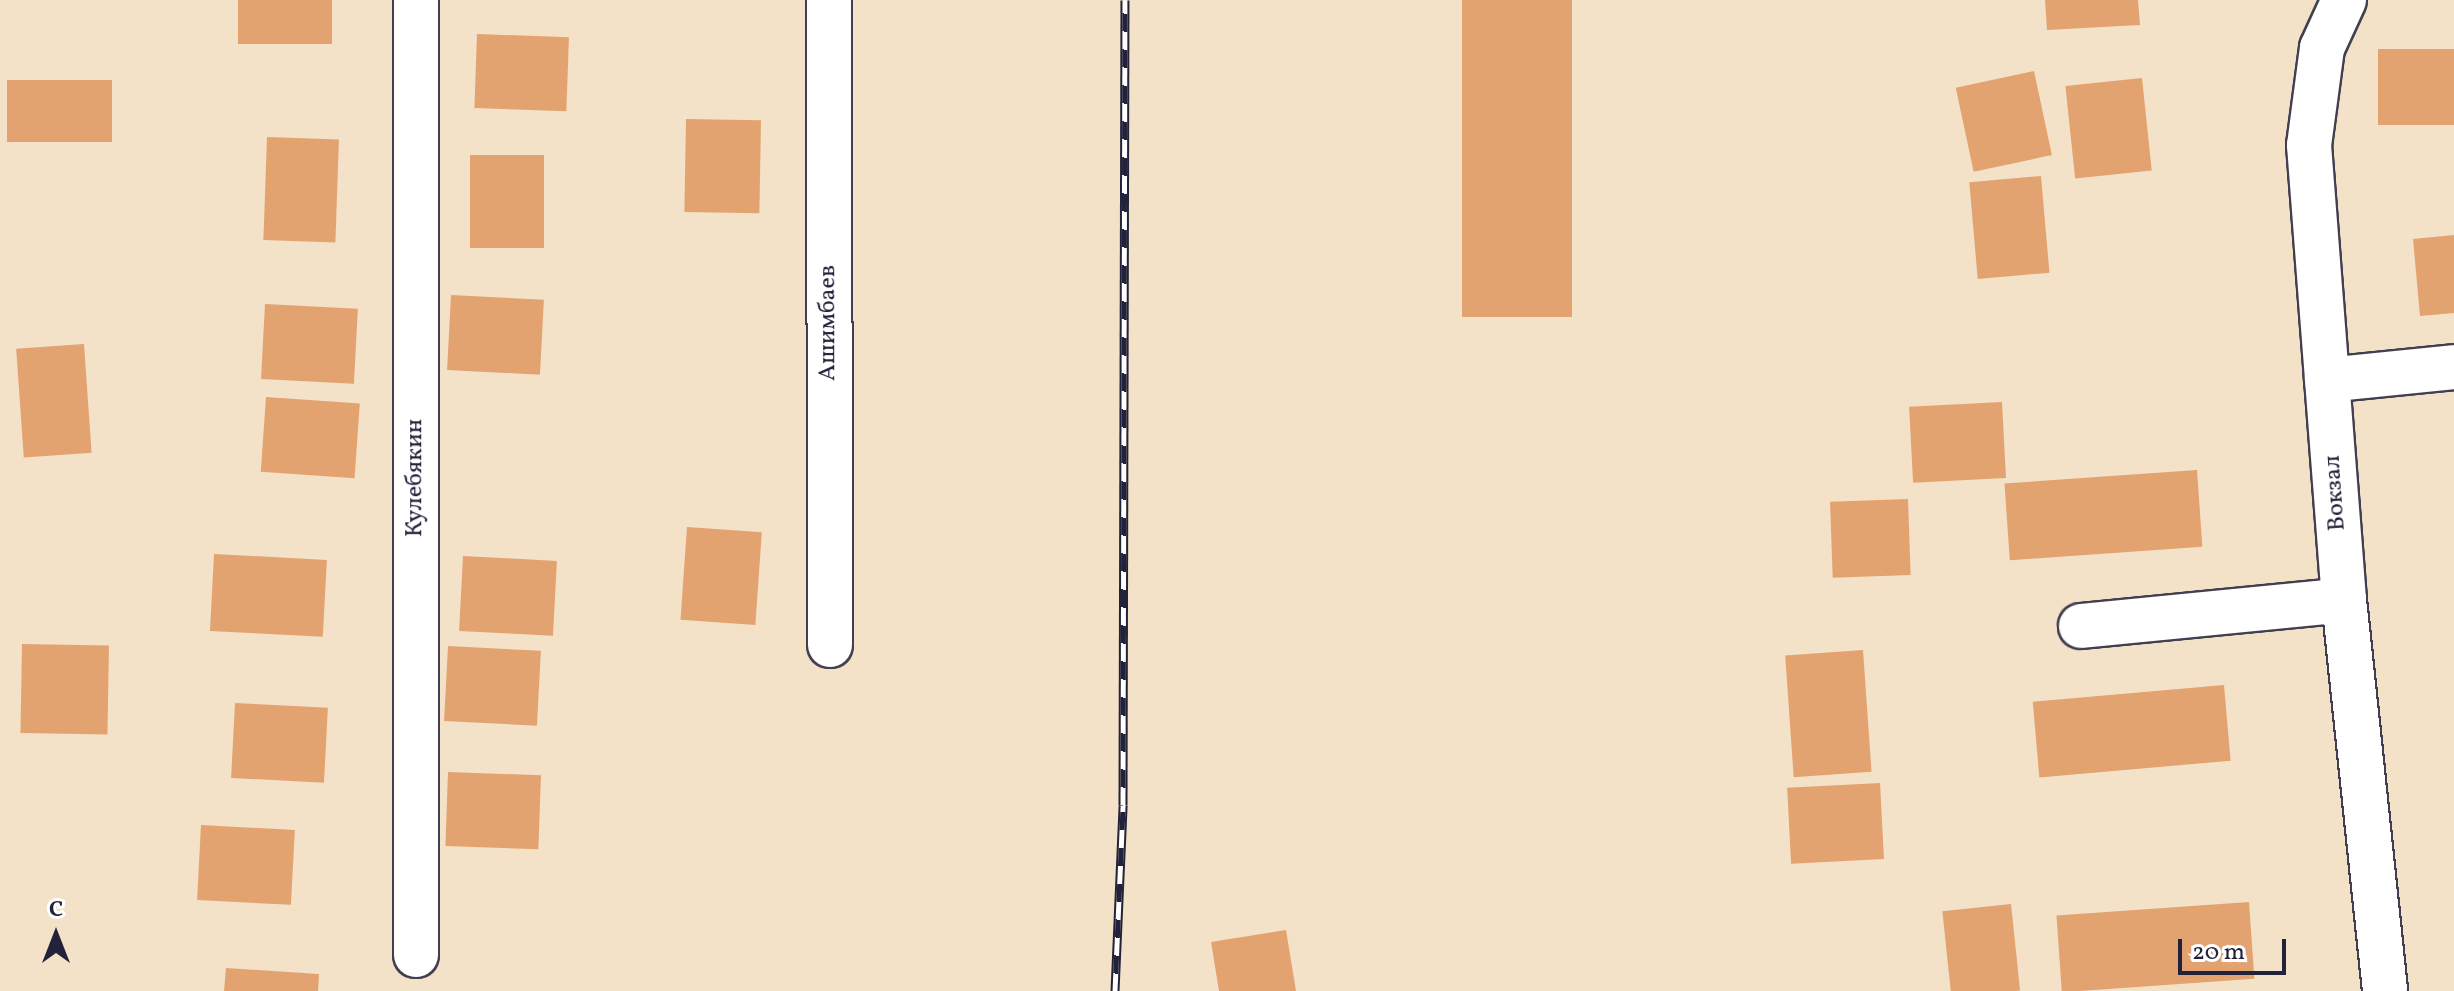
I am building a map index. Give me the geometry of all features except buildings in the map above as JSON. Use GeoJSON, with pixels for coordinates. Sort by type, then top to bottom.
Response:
{"type":"FeatureCollection","features":[{"type":"Feature","properties":{"kind":"street","name":"Кулебякин"},"geometry":{"type":"LineString","coordinates":[[416,0],[416,955]]}},
{"type":"Feature","properties":{"kind":"street","name":"Ашимбаев"},"geometry":{"type":"LineString","coordinates":[[829,0],[830,645]]}},
{"type":"Feature","properties":{"kind":"street","name":"Вокзал"},"geometry":{"type":"LineString","coordinates":[[2344,0],[2322,48],[2309,145],[2344,600],[2385,991]]}},
{"type":"Feature","properties":{"kind":"street"},"geometry":{"type":"LineString","coordinates":[[2327,380],[2454,367]]}},
{"type":"Feature","properties":{"kind":"street"},"geometry":{"type":"LineString","coordinates":[[2081,626],[2344,600]]}},
{"type":"Feature","properties":{"kind":"railway"},"geometry":{"type":"LineString","coordinates":[[1115,991],[1123,805],[1125,0]]}}]}
